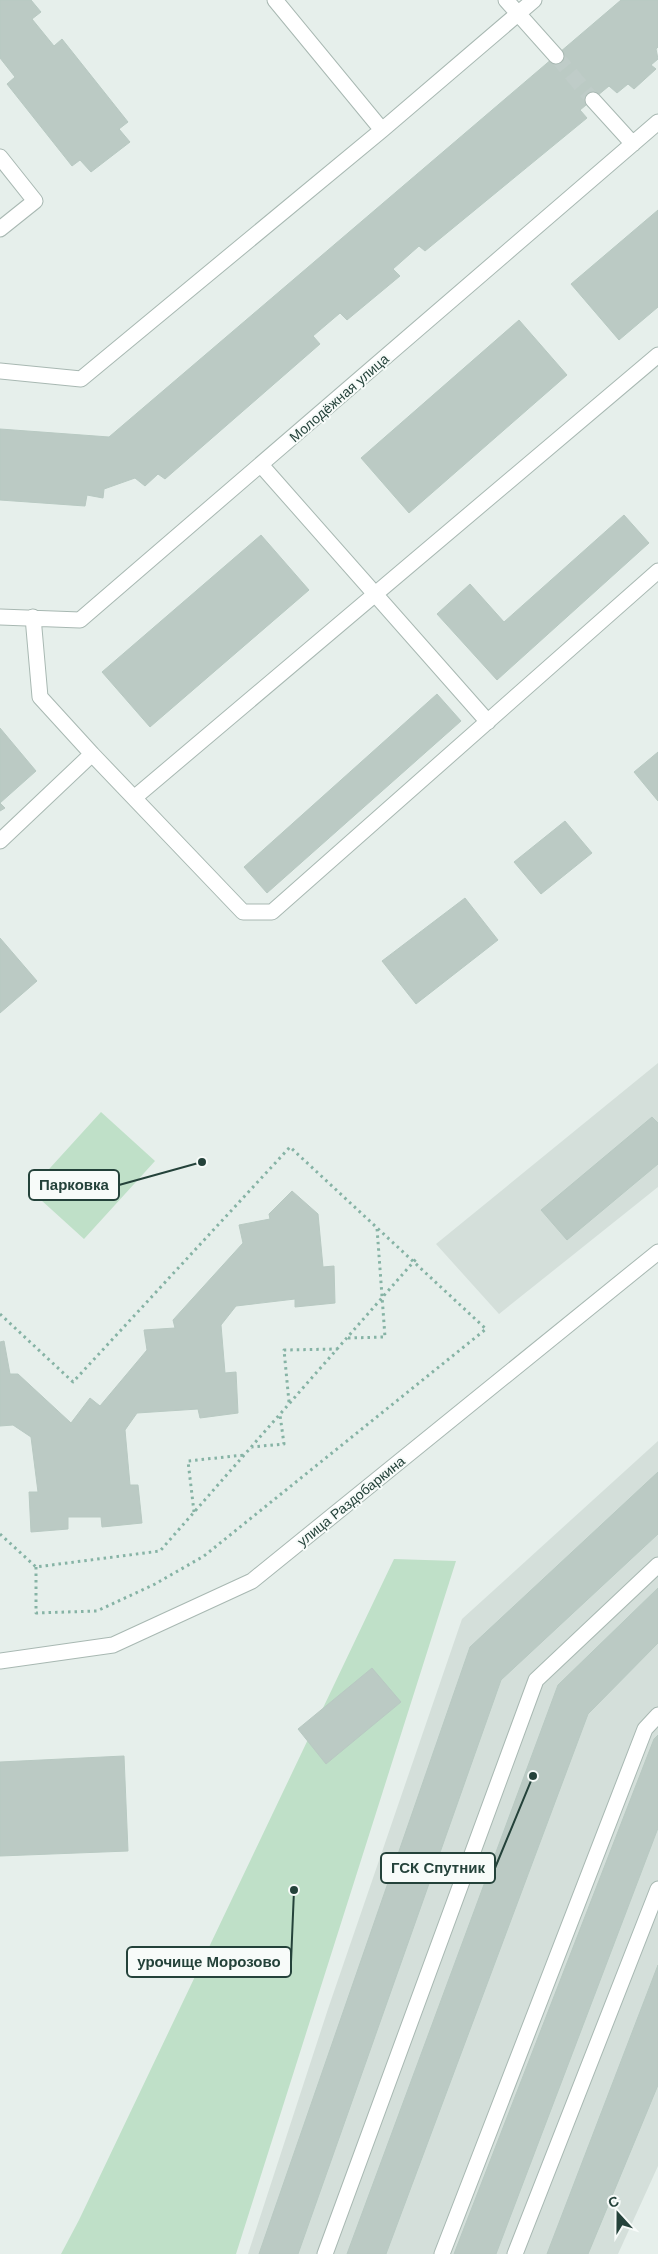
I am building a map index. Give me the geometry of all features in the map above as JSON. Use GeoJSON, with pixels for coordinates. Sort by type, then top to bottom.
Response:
{"type":"FeatureCollection","features":[{"type":"Feature","properties":{"kind":"street"},"geometry":{"type":"LineString","coordinates":[[275,0],[382,130]]}},
{"type":"Feature","properties":{"kind":"street"},"geometry":{"type":"LineString","coordinates":[[506,0],[556,56]]}},
{"type":"Feature","properties":{"kind":"street"},"geometry":{"type":"LineString","coordinates":[[0,371],[81,379],[382,130],[534,0]]}},
{"type":"Feature","properties":{"kind":"street"},"geometry":{"type":"LineString","coordinates":[[593,100],[633,144]]}},
{"type":"Feature","properties":{"kind":"street","name":"Молодёжная улица"},"geometry":{"type":"LineString","coordinates":[[0,617],[80,620],[658,122]]}},
{"type":"Feature","properties":{"kind":"street"},"geometry":{"type":"LineString","coordinates":[[0,157],[35,201],[0,229]]}},
{"type":"Feature","properties":{"kind":"street"},"geometry":{"type":"LineString","coordinates":[[134,798],[658,355]]}},
{"type":"Feature","properties":{"kind":"street"},"geometry":{"type":"LineString","coordinates":[[262,465],[488,722]]}},
{"type":"Feature","properties":{"kind":"street"},"geometry":{"type":"LineString","coordinates":[[32,617],[40,698],[243,912],[272,912],[658,571]]}},
{"type":"Feature","properties":{"kind":"street"},"geometry":{"type":"LineString","coordinates":[[0,840],[92,754]]}},
{"type":"Feature","properties":{"kind":"street","name":"улица Раздобаркина"},"geometry":{"type":"LineString","coordinates":[[0,1661],[114,1646],[252,1581],[658,1252]]}},
{"type":"Feature","properties":{"kind":"street"},"geometry":{"type":"LineString","coordinates":[[325,2254],[536,1680],[658,1565]]}},
{"type":"Feature","properties":{"kind":"street"},"geometry":{"type":"LineString","coordinates":[[442,2254],[645,1729],[658,1715]]}},
{"type":"Feature","properties":{"kind":"street"},"geometry":{"type":"LineString","coordinates":[[515,2254],[658,1889]]}},
{"type":"Feature","properties":{"kind":"path"},"geometry":{"type":"LineString","coordinates":[[0,1314],[73,1382],[290,1147],[377,1228],[415,1260],[486,1329],[204,1556],[155,1584],[97,1611],[36,1613],[36,1567],[0,1534]]}},
{"type":"Feature","properties":{"kind":"path"},"geometry":{"type":"LineString","coordinates":[[347,1338],[385,1337],[377,1228]]}},
{"type":"Feature","properties":{"kind":"path"},"geometry":{"type":"LineString","coordinates":[[36,1567],[160,1551],[415,1260]]}},
{"type":"Feature","properties":{"kind":"path"},"geometry":{"type":"LineString","coordinates":[[289,1403],[284,1350],[338,1349]]}},
{"type":"Feature","properties":{"kind":"path"},"geometry":{"type":"LineString","coordinates":[[251,1448],[284,1444],[280,1414]]}},
{"type":"Feature","properties":{"kind":"path"},"geometry":{"type":"LineString","coordinates":[[194,1513],[188,1461],[245,1455]]}},
{"type":"Feature","properties":{"kind":"shaded area"},"geometry":{"type":"Polygon","coordinates":[[[658,1063],[658,1187],[499,1314],[436,1244],[658,1063]]]}},
{"type":"Feature","properties":{"kind":"shaded area"},"geometry":{"type":"Polygon","coordinates":[[[658,1441],[658,2166],[618,2254],[248,2254],[328,2009],[462,1619],[658,1441]]]}},
{"type":"Feature","properties":{"kind":"green space"},"geometry":{"type":"Polygon","coordinates":[[[101,1112],[155,1161],[84,1239],[30,1190],[101,1112]]]}},
{"type":"Feature","properties":{"kind":"green space"},"geometry":{"type":"Polygon","coordinates":[[[394,1559],[456,1561],[236,2254],[61,2254],[79,2220],[394,1559]]]}},
{"type":"Feature","properties":{"kind":"building"},"geometry":{"type":"Polygon","coordinates":[[[0,0],[31,0],[41,12],[32,19],[54,46],[62,39],[128,122],[119,129],[130,142],[91,172],[80,160],[72,166],[7,84],[15,77],[0,58],[0,0]]]}},
{"type":"Feature","properties":{"kind":"building"},"geometry":{"type":"Polygon","coordinates":[[[621,0],[658,0],[658,47],[656,49],[658,59],[651,65],[656,69],[634,89],[628,84],[617,93],[609,86],[580,110],[587,118],[425,251],[419,246],[393,269],[400,276],[347,320],[340,313],[313,336],[320,344],[165,479],[158,474],[145,486],[135,478],[104,489],[103,498],[87,495],[85,506],[0,500],[0,429],[109,437],[621,0]]]}},
{"type":"Feature","properties":{"kind":"building"},"geometry":{"type":"Polygon","coordinates":[[[658,210],[658,307],[619,340],[571,284],[658,210]]]}},
{"type":"Feature","properties":{"kind":"building"},"geometry":{"type":"Polygon","coordinates":[[[519,320],[567,375],[409,513],[361,458],[519,320]]]}},
{"type":"Feature","properties":{"kind":"building"},"geometry":{"type":"Polygon","coordinates":[[[624,515],[649,543],[497,680],[437,614],[470,584],[504,622],[624,515]]]}},
{"type":"Feature","properties":{"kind":"building"},"geometry":{"type":"Polygon","coordinates":[[[261,535],[309,590],[150,727],[102,672],[261,535]]]}},
{"type":"Feature","properties":{"kind":"building"},"geometry":{"type":"Polygon","coordinates":[[[437,694],[461,721],[267,893],[244,867],[437,694]]]}},
{"type":"Feature","properties":{"kind":"building"},"geometry":{"type":"Polygon","coordinates":[[[0,728],[36,771],[0,803],[0,728]]]}},
{"type":"Feature","properties":{"kind":"building"},"geometry":{"type":"Polygon","coordinates":[[[658,752],[658,801],[634,772],[658,752]]]}},
{"type":"Feature","properties":{"kind":"building"},"geometry":{"type":"Polygon","coordinates":[[[0,803],[5,808],[0,811],[0,803]]]}},
{"type":"Feature","properties":{"kind":"building"},"geometry":{"type":"Polygon","coordinates":[[[565,821],[592,853],[541,894],[514,862],[565,821]]]}},
{"type":"Feature","properties":{"kind":"building"},"geometry":{"type":"Polygon","coordinates":[[[465,898],[498,940],[416,1004],[382,961],[465,898]]]}},
{"type":"Feature","properties":{"kind":"building"},"geometry":{"type":"Polygon","coordinates":[[[0,938],[37,981],[0,1013],[0,938]]]}},
{"type":"Feature","properties":{"kind":"building"},"geometry":{"type":"Polygon","coordinates":[[[652,1117],[658,1123],[658,1164],[567,1240],[541,1210],[652,1117]]]}},
{"type":"Feature","properties":{"kind":"building"},"geometry":{"type":"Polygon","coordinates":[[[292,1191],[318,1214],[323,1267],[334,1266],[335,1303],[295,1307],[295,1299],[236,1306],[221,1325],[225,1373],[236,1372],[238,1413],[200,1418],[198,1409],[137,1413],[125,1430],[130,1485],[138,1485],[142,1523],[102,1527],[101,1517],[68,1517],[68,1529],[31,1532],[29,1492],[38,1492],[31,1437],[13,1425],[0,1426],[0,1342],[4,1341],[10,1374],[18,1374],[71,1423],[90,1398],[100,1406],[147,1350],[144,1330],[175,1328],[173,1320],[243,1243],[239,1225],[270,1219],[269,1214],[292,1191]]]}},
{"type":"Feature","properties":{"kind":"building"},"geometry":{"type":"Polygon","coordinates":[[[658,1472],[658,1534],[501,1680],[298,2254],[259,2254],[470,1647],[658,1472]]]}},
{"type":"Feature","properties":{"kind":"building"},"geometry":{"type":"Polygon","coordinates":[[[658,1588],[658,1643],[588,1714],[386,2254],[347,2254],[558,1685],[658,1588]]]}},
{"type":"Feature","properties":{"kind":"building"},"geometry":{"type":"Polygon","coordinates":[[[372,1668],[401,1702],[326,1764],[298,1729],[372,1668]]]}},
{"type":"Feature","properties":{"kind":"building"},"geometry":{"type":"Polygon","coordinates":[[[658,1735],[658,1828],[496,2254],[454,2254],[654,1739],[658,1735]]]}},
{"type":"Feature","properties":{"kind":"building"},"geometry":{"type":"Polygon","coordinates":[[[124,1756],[128,1851],[0,1856],[0,1762],[124,1756]]]}},
{"type":"Feature","properties":{"kind":"building"},"geometry":{"type":"Polygon","coordinates":[[[658,1965],[658,2085],[588,2254],[547,2254],[658,1965]]]}},
{"type":"Feature","properties":{"kind":"tunnel"},"geometry":{"type":"LineString","coordinates":[[556,56],[593,100]]}},
{"type":"Feature","properties":{"kind":"place","name":"Парковка"},"geometry":{"type":"Point","coordinates":[202,1162]}},
{"type":"Feature","properties":{"kind":"place","name":"ГСК Спутник"},"geometry":{"type":"Point","coordinates":[533,1776]}},
{"type":"Feature","properties":{"kind":"place","name":"урочище Морозово"},"geometry":{"type":"Point","coordinates":[294,1890]}}]}
